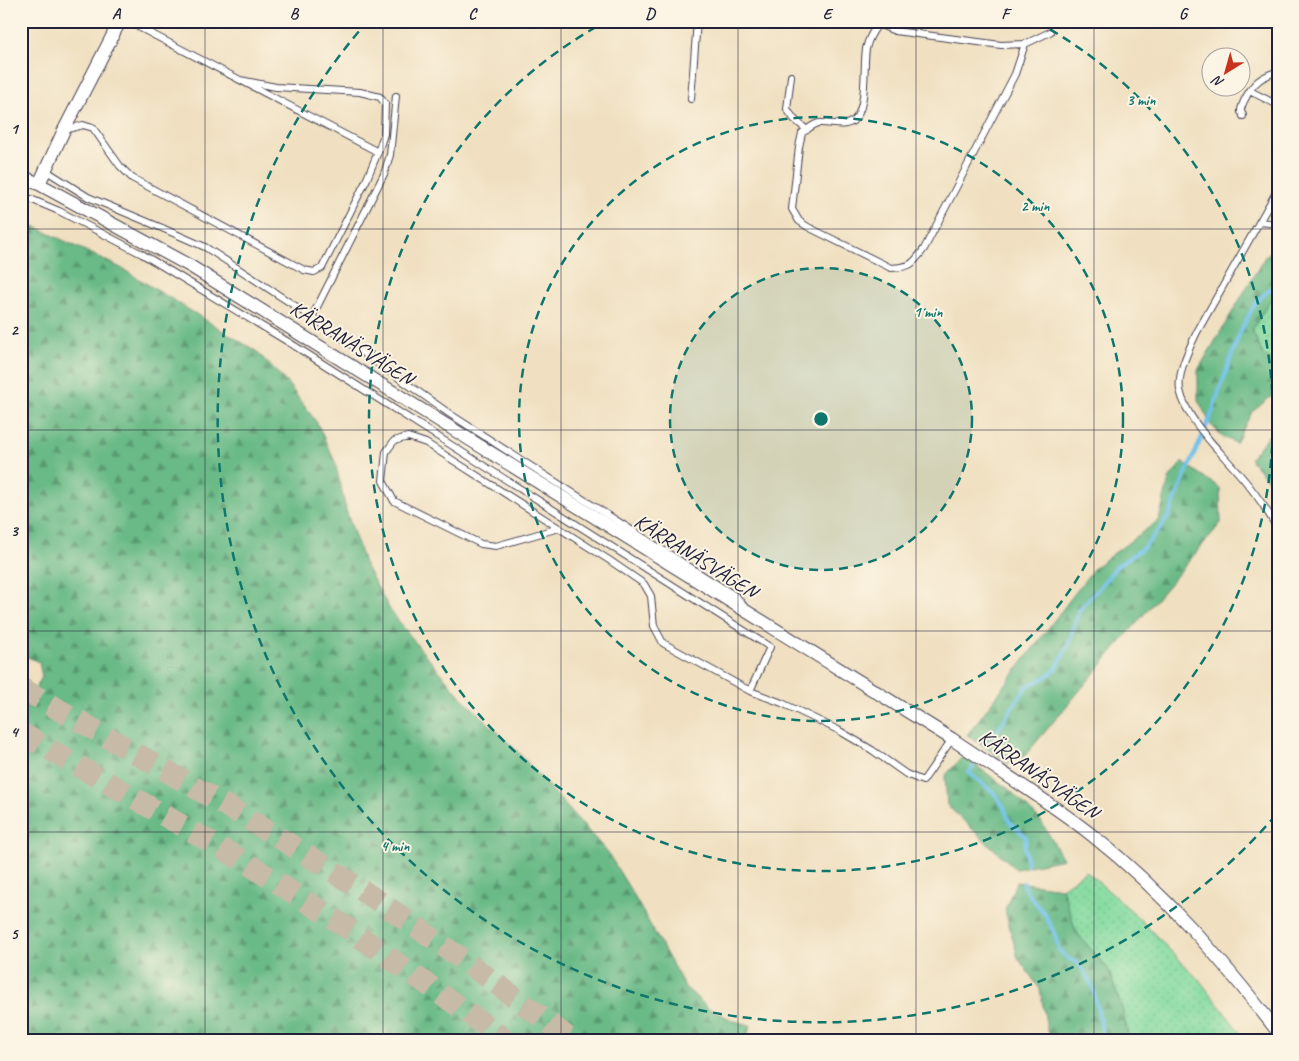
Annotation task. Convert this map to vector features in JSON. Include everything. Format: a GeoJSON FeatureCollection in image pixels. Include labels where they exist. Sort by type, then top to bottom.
{"type":"FeatureCollection","features":[{"type":"Feature","properties":{"kind":"street"},"geometry":{"type":"LineString","coordinates":[[39,184],[64,130],[120,21]]}},
{"type":"Feature","properties":{"kind":"street","name":"KÄRRANÄSVÄGEN"},"geometry":{"type":"LineString","coordinates":[[21,176],[190,266],[952,739],[1068,817],[1127,864],[1171,906],[1209,947],[1278,1032]]}},
{"type":"Feature","properties":{"kind":"lane"},"geometry":{"type":"LineString","coordinates":[[127,21],[378,152]]}},
{"type":"Feature","properties":{"kind":"lane"},"geometry":{"type":"LineString","coordinates":[[692,99],[697,21]]}},
{"type":"Feature","properties":{"kind":"lane"},"geometry":{"type":"LineString","coordinates":[[1025,44],[1015,74],[924,249],[914,263],[904,267],[891,268],[808,228],[799,221],[792,209],[802,133],[817,123],[847,124],[855,120],[860,112],[869,38],[878,23],[895,31],[1001,45],[1025,44],[1050,32]]}},
{"type":"Feature","properties":{"kind":"lane"},"geometry":{"type":"LineString","coordinates":[[1252,88],[1256,82],[1278,71]]}},
{"type":"Feature","properties":{"kind":"lane"},"geometry":{"type":"LineString","coordinates":[[791,76],[787,109],[794,119],[807,130]]}},
{"type":"Feature","properties":{"kind":"lane"},"geometry":{"type":"LineString","coordinates":[[64,130],[83,125],[93,128],[120,166],[132,178],[304,270],[314,272],[322,268],[366,181],[384,134],[385,104],[380,97],[360,92],[276,87],[240,80]]}},
{"type":"Feature","properties":{"kind":"lane"},"geometry":{"type":"LineString","coordinates":[[1252,92],[1278,105]]}},
{"type":"Feature","properties":{"kind":"lane"},"geometry":{"type":"LineString","coordinates":[[312,317],[384,174],[390,155],[396,96]]}},
{"type":"Feature","properties":{"kind":"lane"},"geometry":{"type":"LineString","coordinates":[[1244,116],[1241,112],[1246,98]]}},
{"type":"Feature","properties":{"kind":"lane"},"geometry":{"type":"LineString","coordinates":[[45,170],[88,197],[205,247],[312,317],[450,414],[737,597],[748,612]]}},
{"type":"Feature","properties":{"kind":"lane"},"geometry":{"type":"LineString","coordinates":[[1278,189],[1197,332],[1182,370],[1180,388],[1184,403],[1192,418],[1256,494],[1278,530]]}},
{"type":"Feature","properties":{"kind":"lane"},"geometry":{"type":"LineString","coordinates":[[21,195],[59,211],[142,254],[290,343],[770,647],[750,690]]}},
{"type":"Feature","properties":{"kind":"lane"},"geometry":{"type":"LineString","coordinates":[[1260,222],[1278,224]]}},
{"type":"Feature","properties":{"kind":"lane"},"geometry":{"type":"LineString","coordinates":[[559,528],[496,546],[481,544],[394,501],[383,481],[386,452],[394,441],[408,437],[426,443],[559,528],[644,584],[651,596],[654,626],[663,643],[750,690],[838,730],[872,750],[906,774],[923,781],[952,739]]}},
{"type":"Feature","properties":{"kind":"green space"},"geometry":{"type":"Polygon","coordinates":[[[21,220],[121,268],[256,351],[288,384],[317,423],[335,462],[346,510],[364,563],[390,610],[462,698],[515,749],[608,853],[685,987],[708,1008],[734,1021],[750,1025],[747,1040],[21,1040],[21,714],[42,677],[39,662],[21,654],[21,220]]]}},
{"type":"Feature","properties":{"kind":"green space"},"geometry":{"type":"Polygon","coordinates":[[[1278,248],[1278,296],[1270,300],[1252,330],[1263,355],[1278,365],[1278,391],[1252,412],[1236,443],[1223,437],[1211,425],[1198,400],[1198,370],[1266,255],[1278,248]]]}},
{"type":"Feature","properties":{"kind":"green space"},"geometry":{"type":"Polygon","coordinates":[[[1278,296],[1278,365],[1263,355],[1252,330],[1270,300],[1278,296]]]}},
{"type":"Feature","properties":{"kind":"green space"},"geometry":{"type":"Polygon","coordinates":[[[1278,430],[1278,492],[1250,459],[1268,436],[1278,430]]]}},
{"type":"Feature","properties":{"kind":"green space"},"geometry":{"type":"Polygon","coordinates":[[[1182,462],[1220,488],[1221,523],[1022,759],[1007,763],[967,735],[1094,568],[1159,520],[1169,479],[1182,462]]]}},
{"type":"Feature","properties":{"kind":"green space"},"geometry":{"type":"Polygon","coordinates":[[[963,756],[1010,790],[1041,821],[1063,859],[1016,869],[947,805],[945,776],[963,756]]]}},
{"type":"Feature","properties":{"kind":"green space"},"geometry":{"type":"Polygon","coordinates":[[[1086,871],[1135,914],[1200,981],[1246,1040],[1129,1040],[1122,1008],[1108,969],[1076,932],[1062,888],[1086,871]]]}},
{"type":"Feature","properties":{"kind":"green space"},"geometry":{"type":"Polygon","coordinates":[[[1016,882],[1062,888],[1076,932],[1108,969],[1122,1008],[1129,1040],[1052,1040],[1047,1029],[1040,989],[1018,958],[1005,910],[1016,882]]]}},
{"type":"Feature","properties":{"kind":"waterway"},"geometry":{"type":"LineString","coordinates":[[989,743],[1027,686],[1043,679],[1056,669],[1068,646],[1079,610],[1117,566],[1143,548],[1169,516],[1210,418],[1240,332],[1256,302],[1278,282]]}},
{"type":"Feature","properties":{"kind":"waterway"},"geometry":{"type":"LineString","coordinates":[[973,767],[969,773],[993,792],[1004,807],[1009,821],[1026,837],[1027,864]]}},
{"type":"Feature","properties":{"kind":"waterway"},"geometry":{"type":"LineString","coordinates":[[1024,883],[1023,886],[1045,914],[1055,935],[1059,950],[1069,959],[1079,964],[1093,987],[1104,1040]]}},
{"type":"Feature","properties":{"kind":"tunnel"},"geometry":{"type":"LineString","coordinates":[[21,688],[218,801],[334,872],[454,953],[571,1040]]}},
{"type":"Feature","properties":{"kind":"tunnel"},"geometry":{"type":"LineString","coordinates":[[21,733],[245,862],[343,925],[506,1040]]}}]}
